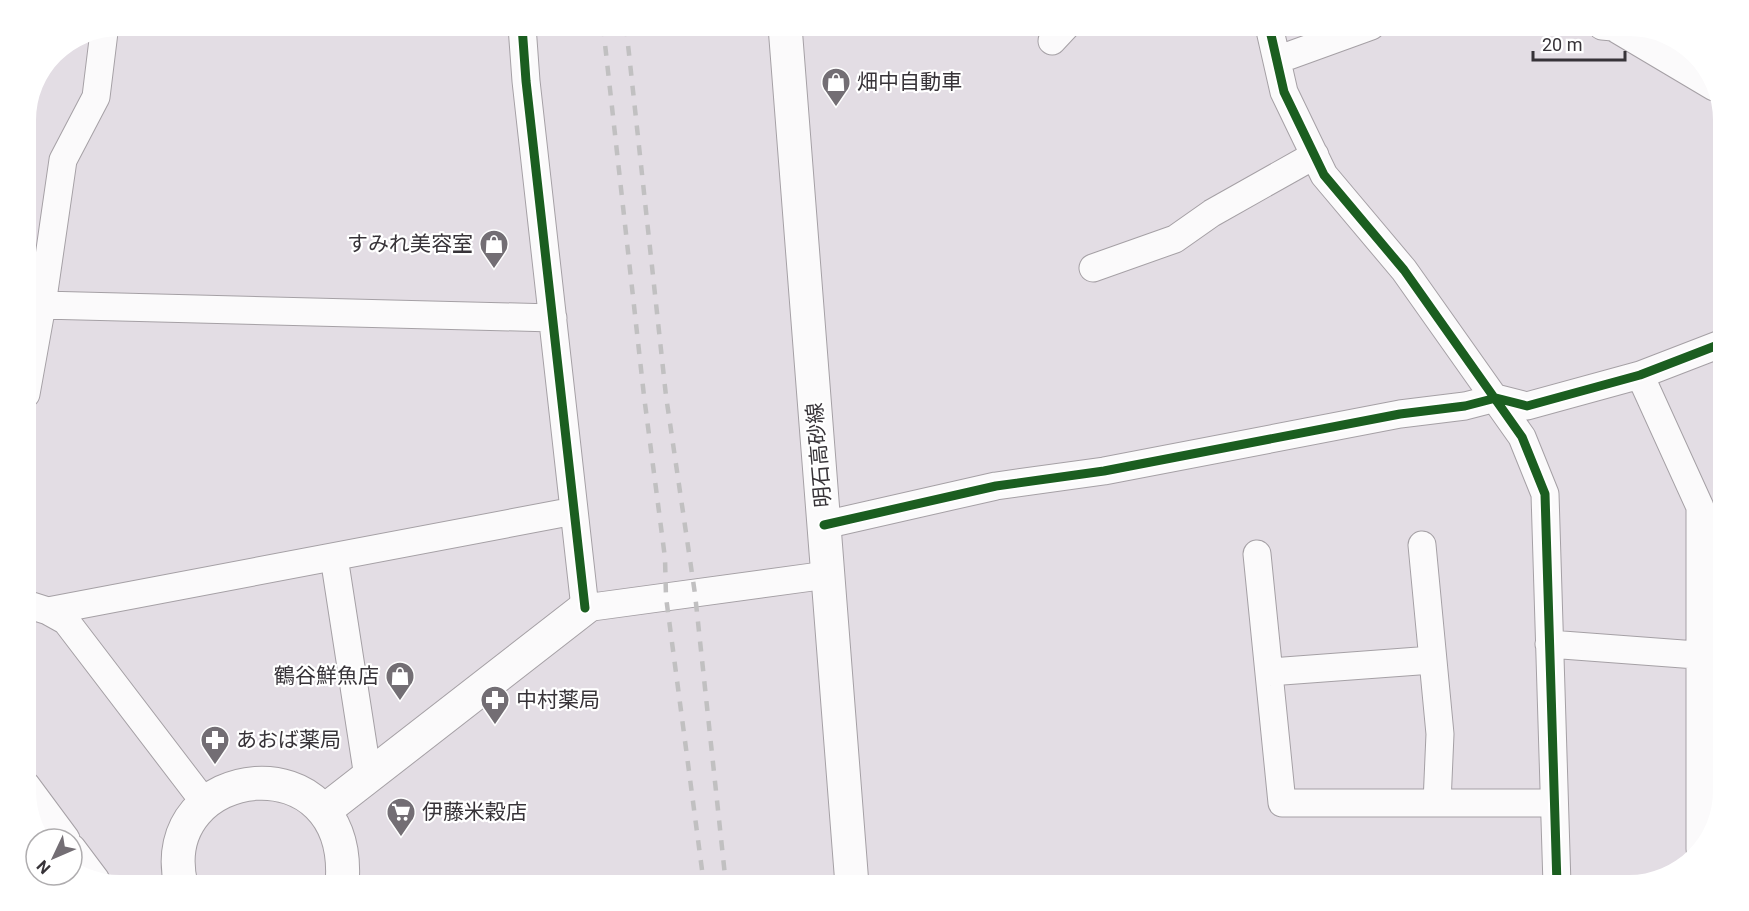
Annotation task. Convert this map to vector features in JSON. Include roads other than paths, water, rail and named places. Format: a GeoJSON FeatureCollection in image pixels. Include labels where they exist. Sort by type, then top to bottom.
{"type":"FeatureCollection","features":[{"type":"Feature","properties":{"kind":"main road","name":"明石高砂線"},"geometry":{"type":"LineString","coordinates":[[785,36],[851,875]]}},
{"type":"Feature","properties":{"kind":"main road"},"geometry":{"type":"LineString","coordinates":[[324,811],[585,608]]}},
{"type":"Feature","properties":{"kind":"main road"},"geometry":{"type":"LineString","coordinates":[[179,875],[179,847],[189,823],[205,803],[228,789],[253,782],[288,788],[304,794],[324,811],[338,834],[342,851],[342,875]]}},
{"type":"Feature","properties":{"kind":"street"},"geometry":{"type":"LineString","coordinates":[[523,36],[525,81],[585,608],[826,575]]}},
{"type":"Feature","properties":{"kind":"street"},"geometry":{"type":"LineString","coordinates":[[1271,36],[1284,93],[1324,175],[1404,270],[1496,398],[1522,436],[1545,494],[1557,875]]}},
{"type":"Feature","properties":{"kind":"street"},"geometry":{"type":"LineString","coordinates":[[1276,60],[1343,36]]}},
{"type":"Feature","properties":{"kind":"street"},"geometry":{"type":"LineString","coordinates":[[1628,36],[1703,80]]}},
{"type":"Feature","properties":{"kind":"street"},"geometry":{"type":"LineString","coordinates":[[36,338],[63,160],[96,97],[103,38]]}},
{"type":"Feature","properties":{"kind":"street"},"geometry":{"type":"LineString","coordinates":[[1093,268],[1175,239],[1212,213],[1315,155]]}},
{"type":"Feature","properties":{"kind":"street"},"geometry":{"type":"LineString","coordinates":[[42,305],[553,318]]}},
{"type":"Feature","properties":{"kind":"street"},"geometry":{"type":"LineString","coordinates":[[824,525],[996,486],[1104,471],[1400,414],[1465,406],[1496,398],[1527,406],[1640,375],[1713,347]]}},
{"type":"Feature","properties":{"kind":"street"},"geometry":{"type":"LineString","coordinates":[[1640,375],[1700,507],[1712,656],[1701,834]]}},
{"type":"Feature","properties":{"kind":"street"},"geometry":{"type":"LineString","coordinates":[[37,608],[334,557],[574,511]]}},
{"type":"Feature","properties":{"kind":"street"},"geometry":{"type":"LineString","coordinates":[[1422,545],[1440,734],[1437,803]]}},
{"type":"Feature","properties":{"kind":"street"},"geometry":{"type":"LineString","coordinates":[[1257,554],[1282,803],[1554,803]]}},
{"type":"Feature","properties":{"kind":"street"},"geometry":{"type":"LineString","coordinates":[[334,557],[368,777]]}},
{"type":"Feature","properties":{"kind":"street"},"geometry":{"type":"LineString","coordinates":[[37,608],[66,621],[205,803]]}},
{"type":"Feature","properties":{"kind":"street"},"geometry":{"type":"LineString","coordinates":[[1549,644],[1712,656]]}},
{"type":"Feature","properties":{"kind":"street"},"geometry":{"type":"LineString","coordinates":[[1269,672],[1432,660]]}},
{"type":"Feature","properties":{"kind":"street"},"geometry":{"type":"LineString","coordinates":[[36,799],[57,827]]}},
{"type":"Feature","properties":{"kind":"railway"},"geometry":{"type":"LineString","coordinates":[[604,36],[644,396],[665,558],[666,597],[703,875]]}},
{"type":"Feature","properties":{"kind":"railway"},"geometry":{"type":"LineString","coordinates":[[627,36],[666,396],[695,594],[725,875]]}},
{"type":"Feature","properties":{"kind":"place","name":"畑中自動車"},"geometry":{"type":"Point","coordinates":[836,108]}},
{"type":"Feature","properties":{"kind":"place","name":"すみれ美容室"},"geometry":{"type":"Point","coordinates":[494,270]}},
{"type":"Feature","properties":{"kind":"place","name":"鶴谷鮮魚店"},"geometry":{"type":"Point","coordinates":[400,702]}},
{"type":"Feature","properties":{"kind":"place","name":"中村薬局"},"geometry":{"type":"Point","coordinates":[495,726]}},
{"type":"Feature","properties":{"kind":"place","name":"あおば薬局"},"geometry":{"type":"Point","coordinates":[215,766]}},
{"type":"Feature","properties":{"kind":"place","name":"伊藤米穀店"},"geometry":{"type":"Point","coordinates":[401,838]}}]}
